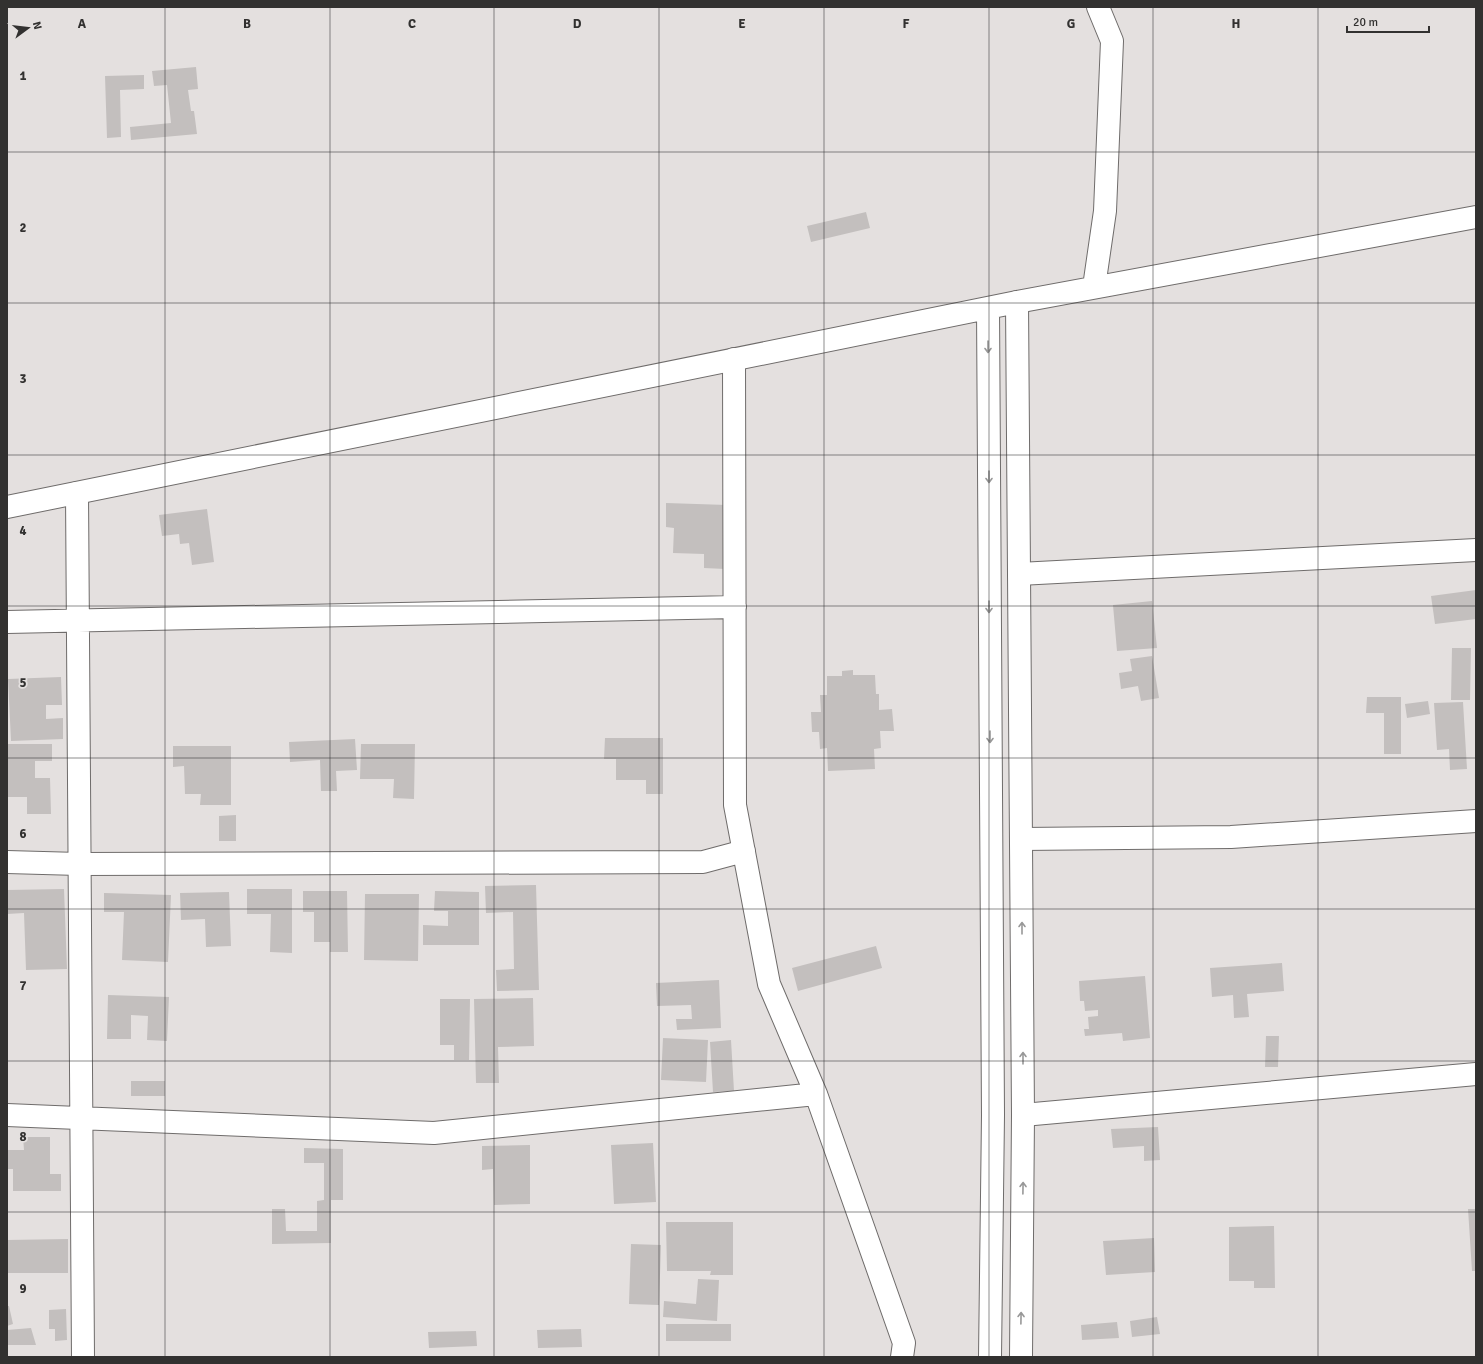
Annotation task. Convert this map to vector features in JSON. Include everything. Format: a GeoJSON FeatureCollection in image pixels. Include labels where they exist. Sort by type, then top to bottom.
{"type":"FeatureCollection","features":[{"type":"Feature","properties":{"kind":"street"},"geometry":{"type":"LineString","coordinates":[[1094,288],[1105,211],[1112,41],[1098,7]]}},
{"type":"Feature","properties":{"kind":"street"},"geometry":{"type":"LineString","coordinates":[[7,507],[1017,302],[1476,217]]}},
{"type":"Feature","properties":{"kind":"street"},"geometry":{"type":"LineString","coordinates":[[1017,302],[1023,1115],[1021,1357]]}},
{"type":"Feature","properties":{"kind":"street"},"geometry":{"type":"LineString","coordinates":[[988,308],[993,1107],[990,1357]]}},
{"type":"Feature","properties":{"kind":"street"},"geometry":{"type":"LineString","coordinates":[[734,359],[735,805],[769,984],[816,1094],[904,1343],[902,1357]]}},
{"type":"Feature","properties":{"kind":"street"},"geometry":{"type":"LineString","coordinates":[[77,493],[83,1357]]}},
{"type":"Feature","properties":{"kind":"street"},"geometry":{"type":"LineString","coordinates":[[1019,574],[1476,550]]}},
{"type":"Feature","properties":{"kind":"street"},"geometry":{"type":"LineString","coordinates":[[7,622],[735,607]]}},
{"type":"Feature","properties":{"kind":"street"},"geometry":{"type":"LineString","coordinates":[[1021,839],[1231,837],[1476,821]]}},
{"type":"Feature","properties":{"kind":"street"},"geometry":{"type":"LineString","coordinates":[[7,862],[79,864],[703,862],[744,851]]}},
{"type":"Feature","properties":{"kind":"street"},"geometry":{"type":"LineString","coordinates":[[1023,1115],[1476,1074]]}},
{"type":"Feature","properties":{"kind":"street"},"geometry":{"type":"LineString","coordinates":[[7,1115],[434,1134],[816,1094]]}},
{"type":"Feature","properties":{"kind":"building"},"geometry":{"type":"Polygon","coordinates":[[[196,67],[198,89],[188,90],[191,111],[194,111],[197,134],[131,140],[130,127],[171,123],[167,85],[154,86],[152,71],[196,67]]]}},
{"type":"Feature","properties":{"kind":"building"},"geometry":{"type":"Polygon","coordinates":[[[144,75],[144,89],[120,90],[121,137],[107,138],[105,76],[144,75]]]}},
{"type":"Feature","properties":{"kind":"building"},"geometry":{"type":"Polygon","coordinates":[[[866,212],[870,228],[811,242],[807,226],[866,212]]]}},
{"type":"Feature","properties":{"kind":"building"},"geometry":{"type":"Polygon","coordinates":[[[666,503],[727,505],[725,569],[704,568],[704,554],[673,553],[674,528],[666,527],[666,503]]]}},
{"type":"Feature","properties":{"kind":"building"},"geometry":{"type":"Polygon","coordinates":[[[207,509],[214,562],[192,565],[189,543],[180,544],[179,534],[162,536],[159,515],[207,509]]]}},
{"type":"Feature","properties":{"kind":"building"},"geometry":{"type":"Polygon","coordinates":[[[1476,590],[1476,619],[1435,624],[1431,596],[1476,590]]]}},
{"type":"Feature","properties":{"kind":"building"},"geometry":{"type":"Polygon","coordinates":[[[1152,601],[1157,648],[1117,651],[1113,605],[1152,601]]]}},
{"type":"Feature","properties":{"kind":"building"},"geometry":{"type":"Polygon","coordinates":[[[1452,648],[1471,648],[1470,700],[1451,700],[1452,648]]]}},
{"type":"Feature","properties":{"kind":"building"},"geometry":{"type":"Polygon","coordinates":[[[1152,656],[1159,698],[1141,701],[1138,686],[1121,689],[1119,673],[1132,671],[1130,659],[1152,656]]]}},
{"type":"Feature","properties":{"kind":"building"},"geometry":{"type":"Polygon","coordinates":[[[853,670],[853,675],[875,675],[876,694],[879,694],[879,710],[892,709],[894,731],[880,731],[881,748],[874,749],[875,769],[828,771],[827,748],[820,749],[819,732],[812,732],[811,712],[821,712],[820,695],[827,695],[827,676],[842,676],[842,671],[853,670]]]}},
{"type":"Feature","properties":{"kind":"building"},"geometry":{"type":"Polygon","coordinates":[[[61,677],[62,705],[46,705],[46,719],[63,718],[63,739],[11,741],[8,679],[61,677]]]}},
{"type":"Feature","properties":{"kind":"building"},"geometry":{"type":"Polygon","coordinates":[[[1367,697],[1401,697],[1401,754],[1384,754],[1384,713],[1366,713],[1367,697]]]}},
{"type":"Feature","properties":{"kind":"building"},"geometry":{"type":"Polygon","coordinates":[[[1428,701],[1430,714],[1407,718],[1405,704],[1428,701]]]}},
{"type":"Feature","properties":{"kind":"building"},"geometry":{"type":"Polygon","coordinates":[[[1463,702],[1467,769],[1450,770],[1449,749],[1437,750],[1434,703],[1463,702]]]}},
{"type":"Feature","properties":{"kind":"building"},"geometry":{"type":"Polygon","coordinates":[[[605,738],[663,738],[663,794],[646,794],[646,780],[616,780],[616,759],[604,759],[605,738]]]}},
{"type":"Feature","properties":{"kind":"building"},"geometry":{"type":"Polygon","coordinates":[[[355,739],[357,770],[336,771],[337,791],[321,791],[320,760],[290,762],[289,742],[355,739]]]}},
{"type":"Feature","properties":{"kind":"building"},"geometry":{"type":"Polygon","coordinates":[[[7,744],[52,744],[52,761],[35,761],[35,778],[50,778],[51,814],[27,814],[27,797],[7,797],[7,744]]]}},
{"type":"Feature","properties":{"kind":"building"},"geometry":{"type":"Polygon","coordinates":[[[361,744],[415,744],[414,799],[393,798],[394,779],[360,779],[361,744]]]}},
{"type":"Feature","properties":{"kind":"building"},"geometry":{"type":"Polygon","coordinates":[[[173,746],[231,746],[231,805],[200,805],[201,794],[185,794],[184,766],[173,767],[173,746]]]}},
{"type":"Feature","properties":{"kind":"building"},"geometry":{"type":"Polygon","coordinates":[[[236,815],[236,841],[219,841],[219,816],[236,815]]]}},
{"type":"Feature","properties":{"kind":"building"},"geometry":{"type":"Polygon","coordinates":[[[536,885],[539,990],[497,991],[496,970],[514,969],[513,912],[486,913],[485,886],[536,885]]]}},
{"type":"Feature","properties":{"kind":"building"},"geometry":{"type":"Polygon","coordinates":[[[64,889],[67,969],[26,970],[24,913],[7,914],[7,890],[64,889]]]}},
{"type":"Feature","properties":{"kind":"building"},"geometry":{"type":"Polygon","coordinates":[[[247,889],[292,889],[292,953],[270,952],[271,914],[247,914],[247,889]]]}},
{"type":"Feature","properties":{"kind":"building"},"geometry":{"type":"Polygon","coordinates":[[[303,891],[347,891],[348,952],[330,952],[330,942],[314,942],[314,912],[303,912],[303,891]]]}},
{"type":"Feature","properties":{"kind":"building"},"geometry":{"type":"Polygon","coordinates":[[[435,891],[479,892],[479,945],[423,945],[423,925],[448,926],[448,911],[434,911],[435,891]]]}},
{"type":"Feature","properties":{"kind":"building"},"geometry":{"type":"Polygon","coordinates":[[[229,892],[231,946],[206,947],[205,919],[181,920],[180,893],[229,892]]]}},
{"type":"Feature","properties":{"kind":"building"},"geometry":{"type":"Polygon","coordinates":[[[104,893],[171,895],[168,962],[122,960],[124,912],[104,912],[104,893]]]}},
{"type":"Feature","properties":{"kind":"building"},"geometry":{"type":"Polygon","coordinates":[[[365,894],[419,894],[418,961],[364,960],[365,894]]]}},
{"type":"Feature","properties":{"kind":"building"},"geometry":{"type":"Polygon","coordinates":[[[876,946],[882,968],[798,991],[792,968],[876,946]]]}},
{"type":"Feature","properties":{"kind":"building"},"geometry":{"type":"Polygon","coordinates":[[[1282,963],[1284,991],[1247,994],[1249,1017],[1234,1018],[1233,995],[1212,997],[1210,968],[1282,963]]]}},
{"type":"Feature","properties":{"kind":"building"},"geometry":{"type":"Polygon","coordinates":[[[1145,976],[1150,1038],[1123,1041],[1122,1033],[1085,1036],[1084,1029],[1089,1029],[1088,1017],[1098,1016],[1098,1010],[1085,1011],[1084,1001],[1080,1001],[1079,981],[1145,976]]]}},
{"type":"Feature","properties":{"kind":"building"},"geometry":{"type":"Polygon","coordinates":[[[719,980],[721,1028],[677,1030],[676,1019],[692,1019],[691,1005],[657,1006],[656,983],[719,980]]]}},
{"type":"Feature","properties":{"kind":"building"},"geometry":{"type":"Polygon","coordinates":[[[108,995],[169,997],[167,1041],[147,1040],[148,1016],[131,1015],[131,1039],[107,1039],[108,995]]]}},
{"type":"Feature","properties":{"kind":"building"},"geometry":{"type":"Polygon","coordinates":[[[533,998],[534,1046],[498,1047],[499,1083],[476,1083],[474,999],[533,998]]]}},
{"type":"Feature","properties":{"kind":"building"},"geometry":{"type":"Polygon","coordinates":[[[440,999],[470,999],[469,1060],[454,1060],[454,1045],[440,1045],[440,999]]]}},
{"type":"Feature","properties":{"kind":"building"},"geometry":{"type":"Polygon","coordinates":[[[1266,1036],[1279,1036],[1278,1067],[1265,1067],[1266,1036]]]}},
{"type":"Feature","properties":{"kind":"building"},"geometry":{"type":"Polygon","coordinates":[[[663,1038],[708,1040],[706,1082],[661,1080],[663,1038]]]}},
{"type":"Feature","properties":{"kind":"building"},"geometry":{"type":"Polygon","coordinates":[[[731,1040],[734,1091],[713,1092],[710,1042],[731,1040]]]}},
{"type":"Feature","properties":{"kind":"building"},"geometry":{"type":"Polygon","coordinates":[[[131,1081],[165,1081],[165,1096],[131,1096],[131,1081]]]}},
{"type":"Feature","properties":{"kind":"building"},"geometry":{"type":"Polygon","coordinates":[[[1158,1127],[1160,1160],[1144,1161],[1144,1146],[1113,1148],[1111,1129],[1158,1127]]]}},
{"type":"Feature","properties":{"kind":"building"},"geometry":{"type":"Polygon","coordinates":[[[23,1137],[50,1137],[50,1174],[61,1174],[61,1191],[13,1191],[13,1169],[7,1169],[7,1150],[24,1150],[23,1137]]]}},
{"type":"Feature","properties":{"kind":"building"},"geometry":{"type":"Polygon","coordinates":[[[653,1143],[656,1202],[614,1204],[611,1145],[653,1143]]]}},
{"type":"Feature","properties":{"kind":"building"},"geometry":{"type":"Polygon","coordinates":[[[530,1145],[530,1204],[494,1205],[493,1169],[482,1170],[482,1146],[530,1145]]]}},
{"type":"Feature","properties":{"kind":"building"},"geometry":{"type":"Polygon","coordinates":[[[304,1148],[343,1149],[343,1200],[331,1200],[331,1243],[272,1244],[272,1209],[285,1209],[286,1231],[317,1231],[317,1201],[324,1200],[324,1163],[304,1163],[304,1148]]]}},
{"type":"Feature","properties":{"kind":"building"},"geometry":{"type":"Polygon","coordinates":[[[1468,1209],[1476,1209],[1476,1271],[1472,1271],[1468,1209]]]}},
{"type":"Feature","properties":{"kind":"building"},"geometry":{"type":"Polygon","coordinates":[[[666,1222],[733,1222],[733,1275],[710,1275],[711,1271],[667,1271],[666,1222]]]}},
{"type":"Feature","properties":{"kind":"building"},"geometry":{"type":"Polygon","coordinates":[[[1274,1226],[1275,1288],[1254,1288],[1254,1281],[1229,1281],[1229,1227],[1274,1226]]]}},
{"type":"Feature","properties":{"kind":"building"},"geometry":{"type":"Polygon","coordinates":[[[1154,1238],[1155,1272],[1106,1275],[1103,1241],[1154,1238]]]}},
{"type":"Feature","properties":{"kind":"building"},"geometry":{"type":"Polygon","coordinates":[[[68,1239],[68,1273],[7,1273],[7,1240],[68,1239]]]}},
{"type":"Feature","properties":{"kind":"building"},"geometry":{"type":"Polygon","coordinates":[[[631,1244],[661,1245],[659,1305],[629,1304],[631,1244]]]}},
{"type":"Feature","properties":{"kind":"building"},"geometry":{"type":"Polygon","coordinates":[[[698,1279],[719,1280],[717,1321],[663,1317],[664,1301],[696,1304],[698,1279]]]}},
{"type":"Feature","properties":{"kind":"building"},"geometry":{"type":"Polygon","coordinates":[[[7,1306],[9,1306],[13,1324],[7,1326],[7,1306]]]}},
{"type":"Feature","properties":{"kind":"building"},"geometry":{"type":"Polygon","coordinates":[[[66,1309],[67,1340],[55,1341],[55,1329],[49,1329],[49,1310],[66,1309]]]}},
{"type":"Feature","properties":{"kind":"building"},"geometry":{"type":"Polygon","coordinates":[[[1157,1317],[1160,1334],[1132,1337],[1130,1321],[1157,1317]]]}},
{"type":"Feature","properties":{"kind":"building"},"geometry":{"type":"Polygon","coordinates":[[[1117,1322],[1119,1338],[1082,1340],[1081,1325],[1117,1322]]]}},
{"type":"Feature","properties":{"kind":"building"},"geometry":{"type":"Polygon","coordinates":[[[666,1324],[731,1324],[731,1341],[666,1341],[666,1324]]]}},
{"type":"Feature","properties":{"kind":"building"},"geometry":{"type":"Polygon","coordinates":[[[31,1328],[36,1345],[7,1345],[7,1330],[31,1328]]]}},
{"type":"Feature","properties":{"kind":"building"},"geometry":{"type":"Polygon","coordinates":[[[581,1329],[582,1347],[538,1348],[537,1330],[581,1329]]]}},
{"type":"Feature","properties":{"kind":"building"},"geometry":{"type":"Polygon","coordinates":[[[476,1331],[477,1346],[429,1348],[428,1332],[476,1331]]]}}]}
